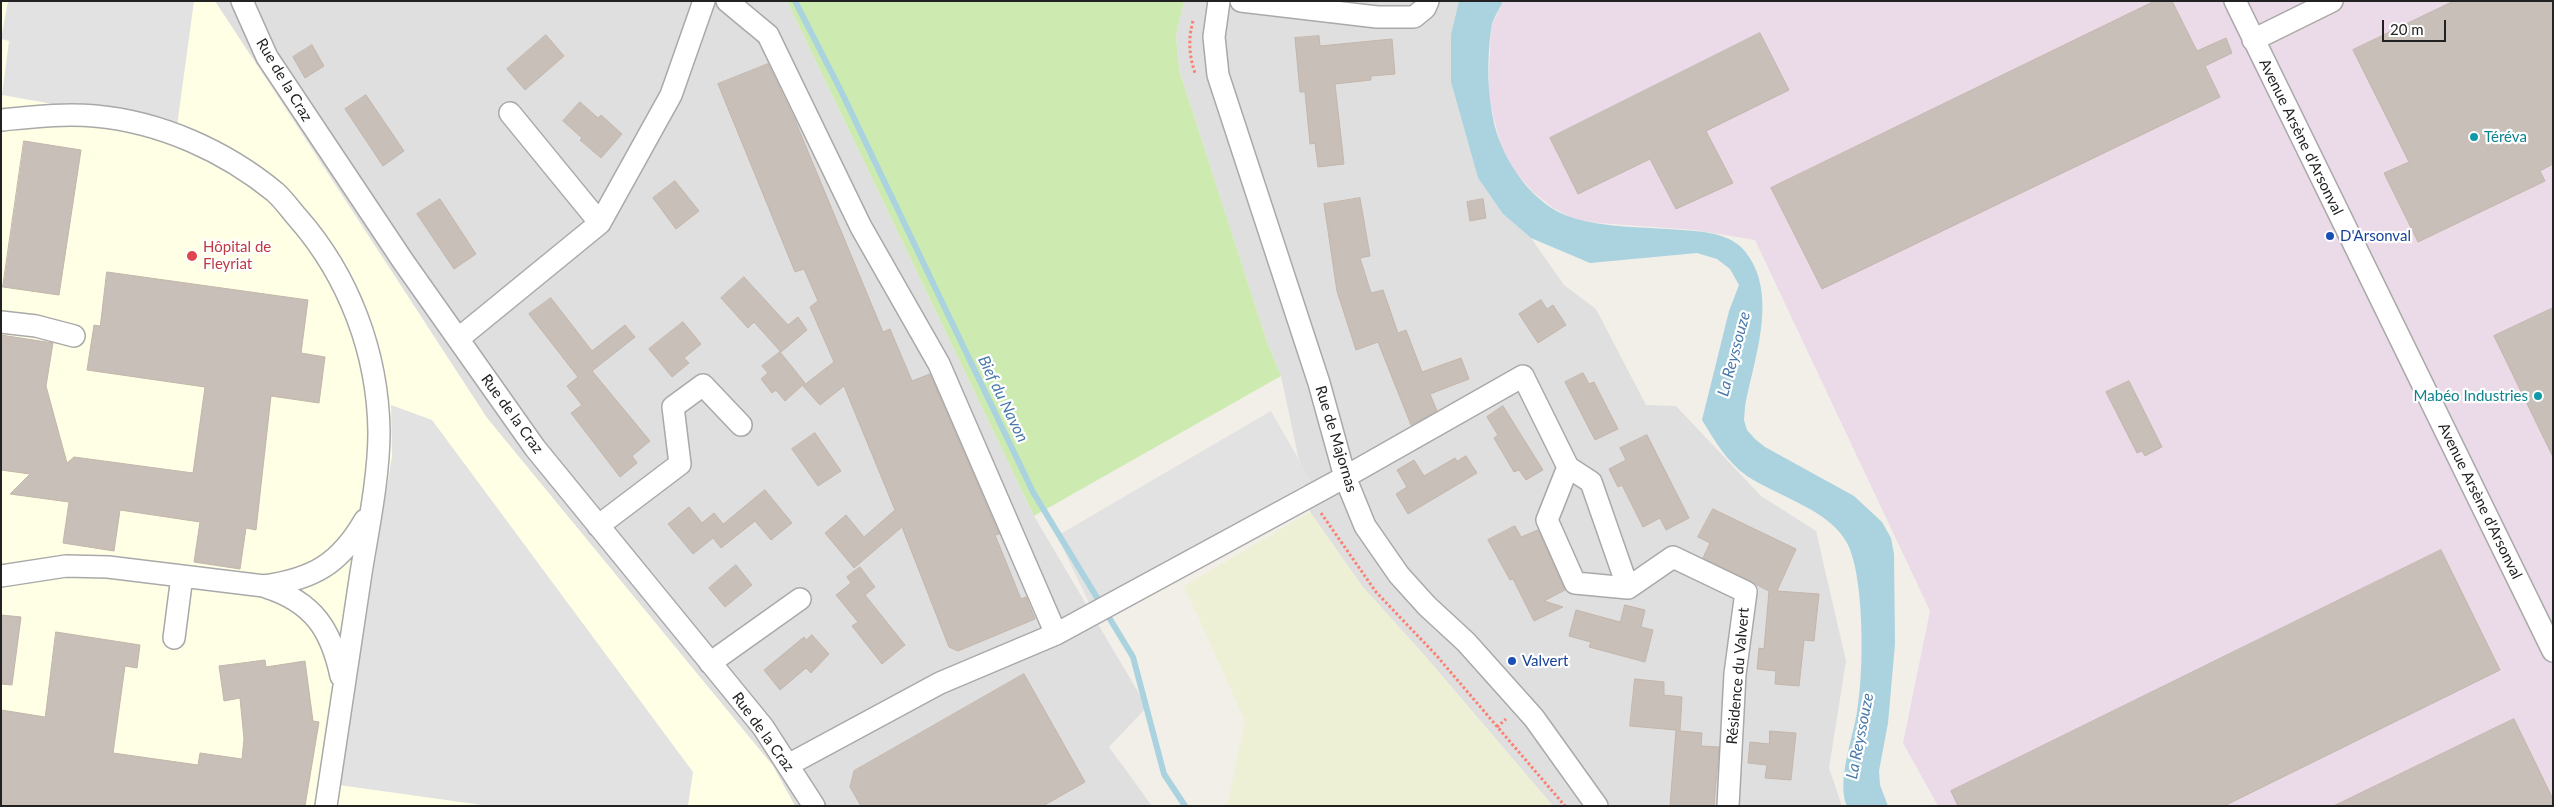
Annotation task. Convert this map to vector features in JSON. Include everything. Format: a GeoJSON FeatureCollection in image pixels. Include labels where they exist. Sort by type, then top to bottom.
{"type":"FeatureCollection","features":[{"type":"Feature","properties":{"kind":"street","name":"Rue de la Craz"},"geometry":{"type":"LineString","coordinates":[[242,1],[267,58],[458,339],[535,448],[763,727],[814,806]]}},
{"type":"Feature","properties":{"kind":"street"},"geometry":{"type":"LineString","coordinates":[[458,339],[600,223],[670,95],[704,1]]}},
{"type":"Feature","properties":{"kind":"street"},"geometry":{"type":"LineString","coordinates":[[727,1],[768,34],[861,227],[939,364],[1056,634]]}},
{"type":"Feature","properties":{"kind":"street","name":"Rue de Majornas"},"geometry":{"type":"LineString","coordinates":[[1219,1],[1214,37],[1218,76],[1319,382],[1345,477],[1365,526],[1399,575],[1427,606],[1466,642],[1534,718],[1597,806]]}},
{"type":"Feature","properties":{"kind":"street"},"geometry":{"type":"LineString","coordinates":[[1242,1],[1377,17],[1405,18],[1414,18],[1426,8],[1428,1]]}},
{"type":"Feature","properties":{"kind":"street","name":"Avenue Arsène d'Arsonval"},"geometry":{"type":"LineString","coordinates":[[2235,1],[2553,651]]}},
{"type":"Feature","properties":{"kind":"street"},"geometry":{"type":"LineString","coordinates":[[2254,40],[2332,1]]}},
{"type":"Feature","properties":{"kind":"street"},"geometry":{"type":"LineString","coordinates":[[510,113],[600,223]]}},
{"type":"Feature","properties":{"kind":"street"},"geometry":{"type":"LineString","coordinates":[[1,120],[43,116],[96,116],[147,126],[191,140],[233,162],[277,193],[312,234],[344,286],[362,328],[376,384],[379,434],[371,508],[326,806]]}},
{"type":"Feature","properties":{"kind":"street"},"geometry":{"type":"LineString","coordinates":[[1,322],[36,326],[74,336]]}},
{"type":"Feature","properties":{"kind":"street"},"geometry":{"type":"LineString","coordinates":[[788,765],[940,683],[1056,634],[1345,477],[1523,376],[1568,467],[1591,482],[1628,588],[1575,584],[1547,520],[1568,467]]}},
{"type":"Feature","properties":{"kind":"street"},"geometry":{"type":"LineString","coordinates":[[598,526],[680,464],[673,407],[703,385],[741,425]]}},
{"type":"Feature","properties":{"kind":"street"},"geometry":{"type":"LineString","coordinates":[[264,586],[289,582],[309,576],[334,560],[352,542],[371,508]]}},
{"type":"Feature","properties":{"kind":"street","name":"Résidence du Valvert"},"geometry":{"type":"LineString","coordinates":[[1628,588],[1673,557],[1746,592],[1735,674],[1728,806]]}},
{"type":"Feature","properties":{"kind":"street"},"geometry":{"type":"LineString","coordinates":[[1,576],[66,566],[108,567],[264,586],[289,594],[305,606],[323,626],[335,648],[344,689]]}},
{"type":"Feature","properties":{"kind":"street"},"geometry":{"type":"LineString","coordinates":[[174,638],[182,576]]}},
{"type":"Feature","properties":{"kind":"street"},"geometry":{"type":"LineString","coordinates":[[710,663],[800,599]]}},
{"type":"Feature","properties":{"kind":"shaded area","name":"Hôpital de Fleyriat"},"geometry":{"type":"Polygon","coordinates":[[[1,1],[215,1],[487,418],[773,766],[795,806],[1,806],[1,1]]]}},
{"type":"Feature","properties":{"kind":"shaded area"},"geometry":{"type":"Polygon","coordinates":[[[8,1],[194,1],[177,126],[2,95],[9,41],[1,39],[8,1]]]}},
{"type":"Feature","properties":{"kind":"shaded area"},"geometry":{"type":"Polygon","coordinates":[[[214,1],[787,1],[1034,516],[1147,707],[1109,747],[1152,806],[795,806],[773,766],[487,418],[277,94],[214,1]]]}},
{"type":"Feature","properties":{"kind":"shaded area"},"geometry":{"type":"Polygon","coordinates":[[[1184,1],[1459,1],[1451,34],[1451,82],[1478,178],[1503,214],[1531,238],[1564,285],[1596,309],[1646,405],[1676,406],[1761,496],[1816,531],[1846,661],[1829,768],[1842,806],[1553,806],[1425,656],[1362,586],[1310,512],[1281,376],[1267,342],[1179,70],[1176,35],[1184,1]]]}},
{"type":"Feature","properties":{"kind":"shaded area"},"geometry":{"type":"Polygon","coordinates":[[[1503,1],[2553,1],[2553,806],[1938,806],[1903,743],[1930,611],[1755,240],[1695,230],[1598,223],[1571,218],[1552,207],[1533,192],[1513,169],[1501,145],[1488,96],[1491,27],[1503,1]]]}},
{"type":"Feature","properties":{"kind":"shaded area"},"geometry":{"type":"Polygon","coordinates":[[[391,405],[432,420],[693,772],[688,806],[489,806],[339,785],[392,456],[391,405]]]}},
{"type":"Feature","properties":{"kind":"shaded area"},"geometry":{"type":"Polygon","coordinates":[[[1271,411],[1311,481],[1091,607],[1057,536],[1271,411]]]}},
{"type":"Feature","properties":{"kind":"shaded area"},"geometry":{"type":"Polygon","coordinates":[[[1310,512],[1362,586],[1425,656],[1553,806],[1227,806],[1245,721],[1184,586],[1310,512]]]}},
{"type":"Feature","properties":{"kind":"green space"},"geometry":{"type":"Polygon","coordinates":[[[787,1],[1184,1],[1176,35],[1179,70],[1267,342],[1281,376],[1034,516],[787,1]]]}},
{"type":"Feature","properties":{"kind":"water","name":"La Reyssouze"},"geometry":{"type":"Polygon","coordinates":[[[1459,1],[1503,1],[1491,29],[1488,64],[1490,100],[1498,138],[1512,167],[1533,193],[1558,212],[1573,218],[1599,224],[1697,231],[1721,236],[1742,248],[1754,265],[1760,284],[1762,325],[1745,407],[1744,420],[1747,430],[1765,447],[1854,496],[1882,522],[1891,538],[1894,554],[1895,644],[1888,723],[1879,771],[1880,785],[1888,806],[1847,806],[1844,796],[1844,773],[1857,712],[1862,651],[1857,578],[1853,558],[1847,543],[1839,531],[1828,521],[1747,476],[1722,451],[1702,420],[1729,311],[1739,285],[1730,269],[1717,259],[1697,253],[1590,263],[1531,238],[1503,214],[1478,178],[1451,82],[1451,34],[1459,1]]]}},
{"type":"Feature","properties":{"kind":"building"},"geometry":{"type":"Polygon","coordinates":[[[2155,1],[2172,1],[2197,51],[2226,38],[2232,53],[2205,66],[2220,97],[1822,289],[1771,188],[2155,1]]]}},
{"type":"Feature","properties":{"kind":"building","name":"Téréva"},"geometry":{"type":"Polygon","coordinates":[[[2454,1],[2553,1],[2553,164],[2540,171],[2545,181],[2418,242],[2384,173],[2409,162],[2353,50],[2454,1]]]}},
{"type":"Feature","properties":{"kind":"building"},"geometry":{"type":"Polygon","coordinates":[[[1760,33],[1789,90],[1706,131],[1733,183],[1676,209],[1650,159],[1578,194],[1550,138],[1760,33]]]}},
{"type":"Feature","properties":{"kind":"building"},"geometry":{"type":"Polygon","coordinates":[[[546,35],[564,56],[525,90],[507,69],[546,35]]]}},
{"type":"Feature","properties":{"kind":"building"},"geometry":{"type":"Polygon","coordinates":[[[1319,36],[1320,46],[1392,39],[1395,74],[1371,76],[1371,80],[1335,84],[1344,164],[1318,167],[1315,143],[1310,144],[1305,92],[1300,92],[1295,38],[1319,36]]]}},
{"type":"Feature","properties":{"kind":"building"},"geometry":{"type":"Polygon","coordinates":[[[312,45],[324,66],[305,78],[293,57],[312,45]]]}},
{"type":"Feature","properties":{"kind":"building"},"geometry":{"type":"Polygon","coordinates":[[[768,64],[794,118],[883,332],[890,329],[912,381],[930,374],[999,534],[995,535],[1021,599],[1026,597],[1035,619],[958,651],[949,647],[902,527],[854,568],[825,533],[846,515],[864,537],[895,510],[844,386],[820,405],[803,386],[834,362],[810,307],[818,301],[804,269],[795,272],[718,84],[768,64]]]}},
{"type":"Feature","properties":{"kind":"building"},"geometry":{"type":"Polygon","coordinates":[[[366,95],[404,151],[383,166],[345,109],[366,95]]]}},
{"type":"Feature","properties":{"kind":"building"},"geometry":{"type":"Polygon","coordinates":[[[580,102],[598,118],[601,115],[622,134],[601,158],[580,140],[582,138],[563,121],[580,102]]]}},
{"type":"Feature","properties":{"kind":"building"},"geometry":{"type":"Polygon","coordinates":[[[24,141],[81,150],[59,295],[3,287],[24,141]]]}},
{"type":"Feature","properties":{"kind":"building"},"geometry":{"type":"Polygon","coordinates":[[[675,181],[699,211],[676,229],[653,198],[675,181]]]}},
{"type":"Feature","properties":{"kind":"building"},"geometry":{"type":"Polygon","coordinates":[[[1360,198],[1370,256],[1360,258],[1371,293],[1383,290],[1398,333],[1406,330],[1422,372],[1461,358],[1469,379],[1430,394],[1437,411],[1411,425],[1378,342],[1356,350],[1337,291],[1324,204],[1360,198]]]}},
{"type":"Feature","properties":{"kind":"building"},"geometry":{"type":"Polygon","coordinates":[[[440,199],[476,254],[454,269],[417,214],[440,199]]]}},
{"type":"Feature","properties":{"kind":"building"},"geometry":{"type":"Polygon","coordinates":[[[1483,199],[1486,218],[1470,221],[1467,202],[1483,199]]]}},
{"type":"Feature","properties":{"kind":"building"},"geometry":{"type":"Polygon","coordinates":[[[107,272],[308,300],[301,353],[325,357],[319,403],[271,396],[256,530],[246,528],[240,569],[194,562],[200,522],[120,510],[114,551],[63,543],[69,502],[10,494],[30,474],[1,470],[1,335],[53,343],[46,386],[67,463],[74,457],[193,473],[205,387],[87,370],[94,325],[100,326],[107,272]]]}},
{"type":"Feature","properties":{"kind":"building"},"geometry":{"type":"Polygon","coordinates":[[[744,277],[788,325],[798,317],[807,330],[781,352],[754,322],[748,328],[721,298],[744,277]]]}},
{"type":"Feature","properties":{"kind":"building"},"geometry":{"type":"Polygon","coordinates":[[[551,298],[592,351],[625,325],[635,337],[592,371],[650,441],[632,456],[637,463],[620,477],[571,413],[582,405],[567,386],[578,377],[529,314],[551,298]]]}},
{"type":"Feature","properties":{"kind":"building"},"geometry":{"type":"Polygon","coordinates":[[[1541,300],[1547,309],[1553,305],[1566,325],[1538,343],[1519,314],[1541,300]]]}},
{"type":"Feature","properties":{"kind":"building","name":"Mabéo Industries"},"geometry":{"type":"Polygon","coordinates":[[[2553,308],[2553,457],[2494,336],[2553,308]]]}},
{"type":"Feature","properties":{"kind":"building"},"geometry":{"type":"Polygon","coordinates":[[[683,322],[701,344],[684,358],[689,363],[672,377],[649,349],[683,322]]]}},
{"type":"Feature","properties":{"kind":"building"},"geometry":{"type":"Polygon","coordinates":[[[780,352],[805,383],[785,401],[776,390],[772,393],[761,379],[768,373],[762,366],[780,352]]]}},
{"type":"Feature","properties":{"kind":"building"},"geometry":{"type":"Polygon","coordinates":[[[1583,373],[1589,384],[1594,382],[1618,429],[1595,440],[1565,382],[1583,373]]]}},
{"type":"Feature","properties":{"kind":"building"},"geometry":{"type":"Polygon","coordinates":[[[2129,381],[2162,447],[2145,456],[2142,451],[2137,453],[2106,392],[2129,381]]]}},
{"type":"Feature","properties":{"kind":"building"},"geometry":{"type":"Polygon","coordinates":[[[1503,406],[1543,470],[1526,480],[1519,470],[1514,472],[1494,438],[1498,435],[1487,417],[1503,406]]]}},
{"type":"Feature","properties":{"kind":"building"},"geometry":{"type":"Polygon","coordinates":[[[815,433],[841,471],[818,486],[792,449],[815,433]]]}},
{"type":"Feature","properties":{"kind":"building"},"geometry":{"type":"Polygon","coordinates":[[[1647,435],[1689,518],[1666,530],[1660,518],[1643,527],[1622,485],[1618,487],[1609,469],[1626,460],[1620,448],[1647,435]]]}},
{"type":"Feature","properties":{"kind":"building"},"geometry":{"type":"Polygon","coordinates":[[[1466,456],[1477,473],[1408,514],[1396,494],[1407,487],[1397,470],[1414,460],[1424,476],[1455,458],[1457,461],[1466,456]]]}},
{"type":"Feature","properties":{"kind":"building"},"geometry":{"type":"Polygon","coordinates":[[[765,490],[792,523],[771,540],[755,521],[721,548],[713,538],[693,554],[668,524],[689,507],[702,523],[714,513],[723,524],[765,490]]]}},
{"type":"Feature","properties":{"kind":"building"},"geometry":{"type":"Polygon","coordinates":[[[1713,509],[1796,549],[1777,591],[1819,594],[1814,641],[1804,640],[1799,686],[1775,684],[1776,671],[1757,669],[1759,648],[1764,649],[1769,591],[1703,558],[1710,543],[1698,537],[1713,509]]]}},
{"type":"Feature","properties":{"kind":"building"},"geometry":{"type":"Polygon","coordinates":[[[1515,526],[1521,537],[1538,530],[1565,590],[1544,601],[1563,607],[1534,621],[1513,579],[1510,580],[1488,540],[1515,526]]]}},
{"type":"Feature","properties":{"kind":"building"},"geometry":{"type":"Polygon","coordinates":[[[2441,550],[2500,670],[2224,806],[1958,806],[1951,791],[2441,550]]]}},
{"type":"Feature","properties":{"kind":"building"},"geometry":{"type":"Polygon","coordinates":[[[736,565],[752,585],[725,607],[709,588],[736,565]]]}},
{"type":"Feature","properties":{"kind":"building"},"geometry":{"type":"Polygon","coordinates":[[[860,567],[875,587],[865,595],[905,645],[882,664],[852,626],[858,622],[836,595],[851,583],[847,577],[860,567]]]}},
{"type":"Feature","properties":{"kind":"building"},"geometry":{"type":"Polygon","coordinates":[[[1625,605],[1645,610],[1641,627],[1653,630],[1645,662],[1589,647],[1591,642],[1569,636],[1576,610],[1620,622],[1625,605]]]}},
{"type":"Feature","properties":{"kind":"building"},"geometry":{"type":"Polygon","coordinates":[[[1,615],[21,617],[12,685],[1,684],[1,615]]]}},
{"type":"Feature","properties":{"kind":"building"},"geometry":{"type":"Polygon","coordinates":[[[56,632],[140,645],[137,668],[125,666],[113,753],[198,765],[200,753],[242,759],[244,739],[240,698],[224,701],[219,666],[265,660],[266,667],[305,661],[313,721],[319,722],[305,806],[1,806],[1,710],[45,717],[56,632]]]}},
{"type":"Feature","properties":{"kind":"building"},"geometry":{"type":"Polygon","coordinates":[[[812,635],[829,654],[811,673],[806,668],[780,690],[764,670],[804,637],[806,640],[812,635]]]}},
{"type":"Feature","properties":{"kind":"building"},"geometry":{"type":"Polygon","coordinates":[[[1024,674],[1085,782],[1043,806],[861,806],[850,787],[854,771],[1024,674]]]}},
{"type":"Feature","properties":{"kind":"building"},"geometry":{"type":"Polygon","coordinates":[[[1635,679],[1664,682],[1664,695],[1682,697],[1680,731],[1702,733],[1701,746],[1719,747],[1714,806],[1670,806],[1676,730],[1630,726],[1635,679]]]}},
{"type":"Feature","properties":{"kind":"building"},"geometry":{"type":"Polygon","coordinates":[[[2514,719],[2553,799],[2553,806],[2334,806],[2514,719]]]}},
{"type":"Feature","properties":{"kind":"building"},"geometry":{"type":"Polygon","coordinates":[[[1770,731],[1796,733],[1791,780],[1765,778],[1767,765],[1748,763],[1750,742],[1769,744],[1770,731]]]}},
{"type":"Feature","properties":{"kind":"waterway","name":"Bief du Navon"},"geometry":{"type":"LineString","coordinates":[[795,1],[841,91],[1033,492],[1133,657],[1164,774],[1185,806]]}},
{"type":"Feature","properties":{"kind":"place","name":"Téréva"},"geometry":{"type":"Point","coordinates":[2474,137]}},
{"type":"Feature","properties":{"kind":"place","name":"D'Arsonval"},"geometry":{"type":"Point","coordinates":[2330,236]}},
{"type":"Feature","properties":{"kind":"place","name":"Hôpital de Fleyriat"},"geometry":{"type":"Point","coordinates":[192,256]}},
{"type":"Feature","properties":{"kind":"place","name":"Mabéo Industries"},"geometry":{"type":"Point","coordinates":[2538,396]}},
{"type":"Feature","properties":{"kind":"place","name":"Valvert"},"geometry":{"type":"Point","coordinates":[1512,661]}}]}
